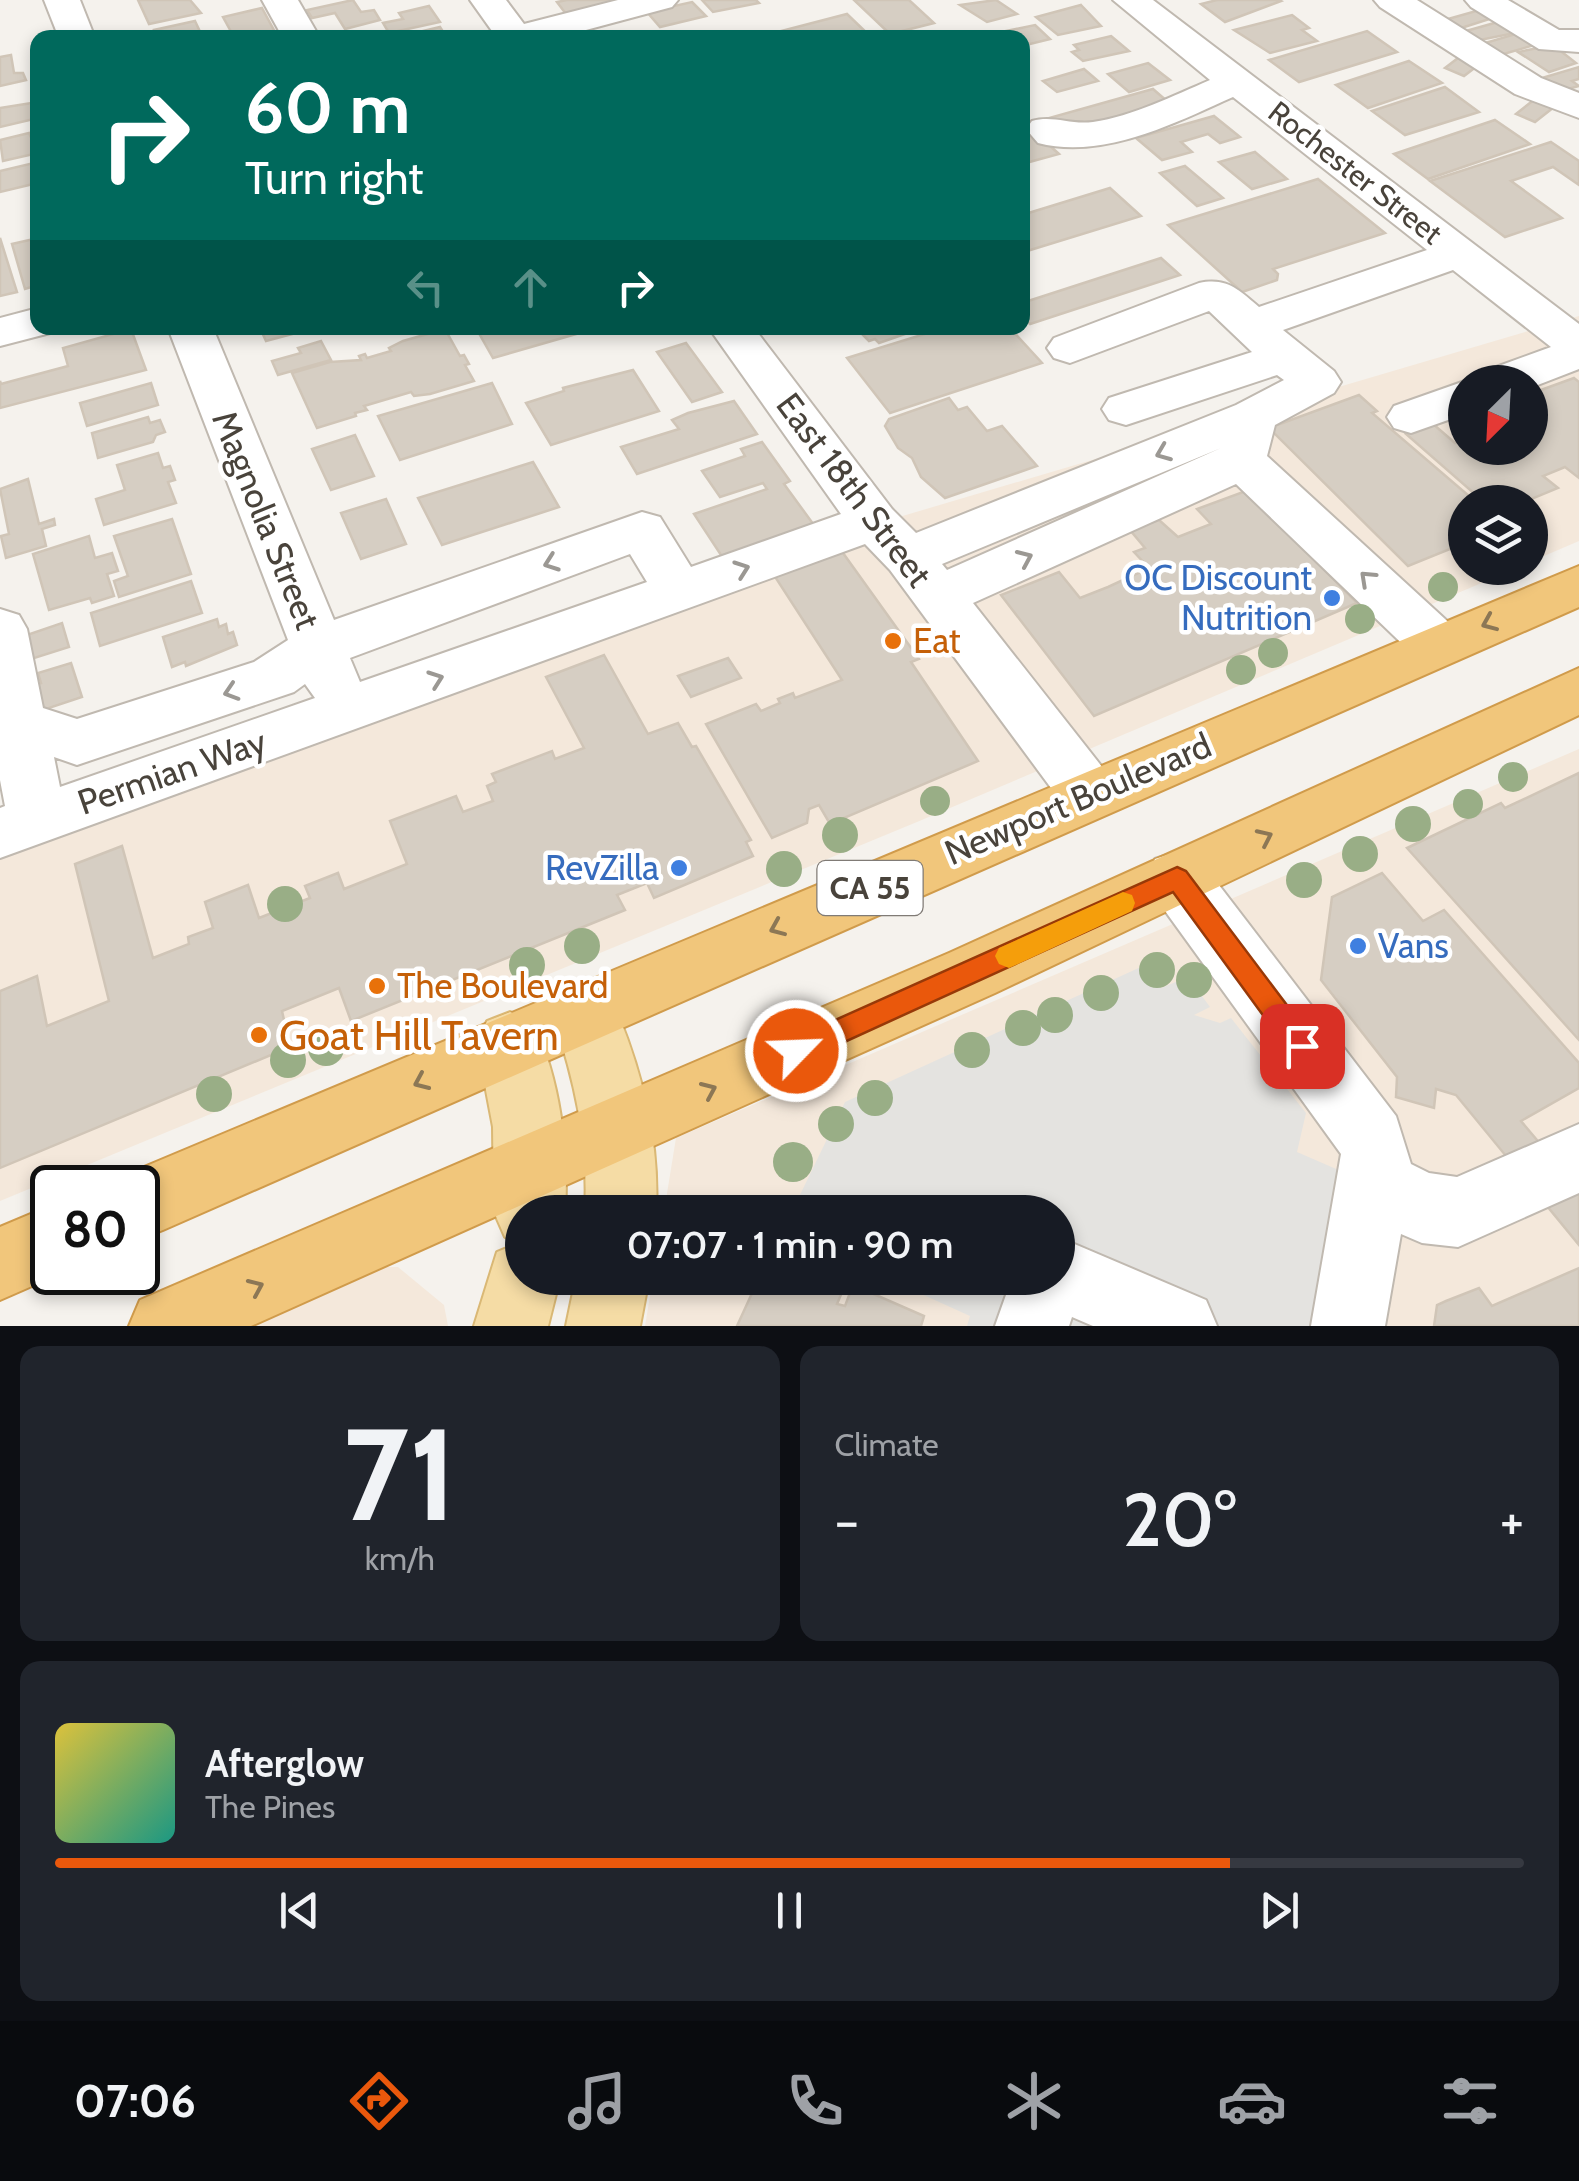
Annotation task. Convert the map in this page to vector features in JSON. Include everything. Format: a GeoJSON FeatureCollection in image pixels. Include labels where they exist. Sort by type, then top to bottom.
{"type":"FeatureCollection","features":[{"type":"Feature","properties":{"kind":"highway","name":"Newport Boulevard"},"geometry":{"type":"LineString","coordinates":[[160,1195],[1579,585]]}},
{"type":"Feature","properties":{"kind":"highway"},"geometry":{"type":"LineString","coordinates":[[166,1326],[532,1189],[620,1129],[1177,878],[1579,690]]}},
{"type":"Feature","properties":{"kind":"highway"},"geometry":{"type":"LineString","coordinates":[[0,1264],[30,1251]]}},
{"type":"Feature","properties":{"kind":"main road"},"geometry":{"type":"LineString","coordinates":[[584,1010],[608,1078],[620,1129],[621,1195]]}},
{"type":"Feature","properties":{"kind":"main road"},"geometry":{"type":"LineString","coordinates":[[510,1042],[528,1113],[532,1189]]}},
{"type":"Feature","properties":{"kind":"main road"},"geometry":{"type":"LineString","coordinates":[[511,1326],[519,1295]]}},
{"type":"Feature","properties":{"kind":"main road"},"geometry":{"type":"LineString","coordinates":[[603,1326],[609,1295]]}},
{"type":"Feature","properties":{"kind":"street"},"geometry":{"type":"LineString","coordinates":[[62,0],[73,30]]}},
{"type":"Feature","properties":{"kind":"street"},"geometry":{"type":"LineString","coordinates":[[280,0],[297,30]]}},
{"type":"Feature","properties":{"kind":"street"},"geometry":{"type":"LineString","coordinates":[[488,0],[511,30]]}},
{"type":"Feature","properties":{"kind":"street"},"geometry":{"type":"LineString","coordinates":[[543,30],[660,0]]}},
{"type":"Feature","properties":{"kind":"street","name":"Rochester Street"},"geometry":{"type":"LineString","coordinates":[[1131,0],[1574,337]]}},
{"type":"Feature","properties":{"kind":"street"},"geometry":{"type":"LineString","coordinates":[[1392,0],[1528,86],[1579,106]]}},
{"type":"Feature","properties":{"kind":"street"},"geometry":{"type":"LineString","coordinates":[[1483,0],[1552,41],[1575,20]]}},
{"type":"Feature","properties":{"kind":"street"},"geometry":{"type":"LineString","coordinates":[[1046,129],[1052,136],[1081,137],[1172,110],[1237,82]]}},
{"type":"Feature","properties":{"kind":"street"},"geometry":{"type":"LineString","coordinates":[[1126,409],[1459,253]]}},
{"type":"Feature","properties":{"kind":"street"},"geometry":{"type":"LineString","coordinates":[[1070,348],[1215,292],[1268,341]]}},
{"type":"Feature","properties":{"kind":"street"},"geometry":{"type":"LineString","coordinates":[[0,332],[30,324]]}},
{"type":"Feature","properties":{"kind":"street","name":"Magnolia Street"},"geometry":{"type":"LineString","coordinates":[[193,335],[345,712]]}},
{"type":"Feature","properties":{"kind":"street","name":"East 18th Street"},"geometry":{"type":"LineString","coordinates":[[736,335],[1090,794]]}},
{"type":"Feature","properties":{"kind":"street"},"geometry":{"type":"LineString","coordinates":[[1529,365],[1574,337]]}},
{"type":"Feature","properties":{"kind":"street","name":"Permian Way"},"geometry":{"type":"LineString","coordinates":[[19,826],[679,592],[906,559],[1248,438],[1318,382],[1268,341]]}},
{"type":"Feature","properties":{"kind":"street"},"geometry":{"type":"LineString","coordinates":[[1410,417],[1448,402]]}},
{"type":"Feature","properties":{"kind":"street"},"geometry":{"type":"LineString","coordinates":[[1248,438],[1438,645]]}},
{"type":"Feature","properties":{"kind":"street"},"geometry":{"type":"LineString","coordinates":[[11,729],[77,742],[274,677],[317,648],[642,530],[679,592]]}},
{"type":"Feature","properties":{"kind":"street"},"geometry":{"type":"LineString","coordinates":[[0,630],[19,826]]}},
{"type":"Feature","properties":{"kind":"street"},"geometry":{"type":"LineString","coordinates":[[1177,878],[1372,1140],[1376,1160],[1374,1182],[1348,1326]]}},
{"type":"Feature","properties":{"kind":"street"},"geometry":{"type":"LineString","coordinates":[[1374,1182],[1422,1208],[1458,1212],[1579,1158]]}},
{"type":"Feature","properties":{"kind":"street"},"geometry":{"type":"LineString","coordinates":[[1075,1281],[1180,1326]]}},
{"type":"Feature","properties":{"kind":"street"},"geometry":{"type":"LineString","coordinates":[[1032,1326],[1042,1295]]}},
{"type":"Feature","properties":{"kind":"shaded area"},"geometry":{"type":"Polygon","coordinates":[[[1579,316],[1579,541],[1548,554],[1548,485],[1448,485],[1448,585],[1477,585],[917,822],[87,1165],[30,1165],[30,1189],[0,1201],[0,836],[845,533],[1579,316]]]}},
{"type":"Feature","properties":{"kind":"shaded area"},"geometry":{"type":"Polygon","coordinates":[[[1579,749],[1579,1326],[645,1326],[650,1295],[1075,1295],[1075,1195],[667,1195],[676,1138],[1579,749]]]}},
{"type":"Feature","properties":{"kind":"shaded area"},"geometry":{"type":"Polygon","coordinates":[[[1143,966],[1161,988],[1188,977],[1210,1007],[1194,1015],[1220,1023],[1231,1018],[1306,1113],[1297,1152],[1350,1175],[1319,1326],[967,1326],[970,1316],[924,1295],[1075,1295],[1075,1195],[800,1195],[845,1102],[1143,966]]]}},
{"type":"Feature","properties":{"kind":"shaded area"},"geometry":{"type":"Polygon","coordinates":[[[335,1267],[398,1267],[444,1305],[448,1326],[214,1326],[335,1267]]]}},
{"type":"Feature","properties":{"kind":"building"},"geometry":{"type":"Polygon","coordinates":[[[138,0],[190,0],[201,13],[149,24],[138,0]]]}},
{"type":"Feature","properties":{"kind":"building"},"geometry":{"type":"Polygon","coordinates":[[[353,0],[361,12],[374,10],[380,20],[345,29],[335,13],[312,18],[307,10],[353,0]]]}},
{"type":"Feature","properties":{"kind":"building"},"geometry":{"type":"Polygon","coordinates":[[[642,0],[566,14],[557,2],[642,0]]]}},
{"type":"Feature","properties":{"kind":"building"},"geometry":{"type":"Polygon","coordinates":[[[702,0],[756,0],[759,3],[713,12],[702,0]]]}},
{"type":"Feature","properties":{"kind":"building"},"geometry":{"type":"Polygon","coordinates":[[[854,0],[909,0],[934,23],[906,30],[886,30],[854,0]]]}},
{"type":"Feature","properties":{"kind":"building"},"geometry":{"type":"Polygon","coordinates":[[[996,0],[1017,14],[987,22],[960,5],[996,0]]]}},
{"type":"Feature","properties":{"kind":"building"},"geometry":{"type":"Polygon","coordinates":[[[1217,0],[1281,1],[1225,22],[1201,4],[1217,0]]]}},
{"type":"Feature","properties":{"kind":"building"},"geometry":{"type":"Polygon","coordinates":[[[692,2],[706,16],[660,27],[647,12],[692,2]]]}},
{"type":"Feature","properties":{"kind":"building"},"geometry":{"type":"Polygon","coordinates":[[[1081,5],[1101,26],[1058,35],[1036,17],[1081,5]]]}},
{"type":"Feature","properties":{"kind":"building"},"geometry":{"type":"Polygon","coordinates":[[[429,6],[440,22],[387,30],[383,23],[403,19],[399,13],[429,6]]]}},
{"type":"Feature","properties":{"kind":"building"},"geometry":{"type":"Polygon","coordinates":[[[262,8],[274,30],[230,30],[223,17],[262,8]]]}},
{"type":"Feature","properties":{"kind":"building"},"geometry":{"type":"Polygon","coordinates":[[[1483,9],[1496,17],[1461,28],[1448,19],[1483,9]]]}},
{"type":"Feature","properties":{"kind":"building"},"geometry":{"type":"Polygon","coordinates":[[[847,14],[864,30],[785,30],[847,14]]]}},
{"type":"Feature","properties":{"kind":"building"},"geometry":{"type":"Polygon","coordinates":[[[1292,15],[1309,28],[1302,30],[1317,41],[1270,53],[1234,30],[1292,15]]]}},
{"type":"Feature","properties":{"kind":"building"},"geometry":{"type":"Polygon","coordinates":[[[1505,20],[1515,33],[1480,40],[1466,31],[1505,20]]]}},
{"type":"Feature","properties":{"kind":"building"},"geometry":{"type":"Polygon","coordinates":[[[195,21],[199,30],[154,30],[195,21]]]}},
{"type":"Feature","properties":{"kind":"building"},"geometry":{"type":"Polygon","coordinates":[[[1035,25],[1050,39],[1030,44],[1030,30],[1011,30],[1035,25]]]}},
{"type":"Feature","properties":{"kind":"building"},"geometry":{"type":"Polygon","coordinates":[[[1367,31],[1397,52],[1299,82],[1269,60],[1367,31]]]}},
{"type":"Feature","properties":{"kind":"building"},"geometry":{"type":"Polygon","coordinates":[[[1526,31],[1548,41],[1490,58],[1485,43],[1526,31]]]}},
{"type":"Feature","properties":{"kind":"building"},"geometry":{"type":"Polygon","coordinates":[[[1111,36],[1129,51],[1083,61],[1072,52],[1079,50],[1074,45],[1111,36]]]}},
{"type":"Feature","properties":{"kind":"building"},"geometry":{"type":"Polygon","coordinates":[[[1553,45],[1576,63],[1549,72],[1518,52],[1553,45]]]}},
{"type":"Feature","properties":{"kind":"building"},"geometry":{"type":"Polygon","coordinates":[[[11,55],[14,73],[23,73],[26,80],[0,86],[0,57],[11,55]]]}},
{"type":"Feature","properties":{"kind":"building"},"geometry":{"type":"Polygon","coordinates":[[[1462,55],[1481,63],[1464,76],[1445,68],[1462,55]]]}},
{"type":"Feature","properties":{"kind":"building"},"geometry":{"type":"Polygon","coordinates":[[[1409,61],[1442,83],[1368,108],[1336,85],[1409,61]]]}},
{"type":"Feature","properties":{"kind":"building"},"geometry":{"type":"Polygon","coordinates":[[[1148,63],[1170,80],[1129,92],[1108,74],[1148,63]]]}},
{"type":"Feature","properties":{"kind":"building"},"geometry":{"type":"Polygon","coordinates":[[[1579,67],[1579,79],[1572,81],[1579,86],[1568,89],[1542,78],[1579,67]]]}},
{"type":"Feature","properties":{"kind":"building"},"geometry":{"type":"Polygon","coordinates":[[[1084,69],[1098,81],[1057,92],[1043,81],[1084,69]]]}},
{"type":"Feature","properties":{"kind":"building"},"geometry":{"type":"Polygon","coordinates":[[[1445,87],[1479,112],[1405,135],[1372,111],[1445,87]]]}},
{"type":"Feature","properties":{"kind":"building"},"geometry":{"type":"Polygon","coordinates":[[[1153,89],[1168,102],[1064,132],[1049,118],[1153,89]]]}},
{"type":"Feature","properties":{"kind":"building"},"geometry":{"type":"Polygon","coordinates":[[[1535,99],[1554,107],[1535,122],[1516,114],[1535,99]]]}},
{"type":"Feature","properties":{"kind":"building"},"geometry":{"type":"Polygon","coordinates":[[[30,103],[30,120],[0,127],[0,108],[30,103]]]}},
{"type":"Feature","properties":{"kind":"building"},"geometry":{"type":"Polygon","coordinates":[[[1214,116],[1240,137],[1220,143],[1208,134],[1181,142],[1192,152],[1162,160],[1136,138],[1214,116]]]}},
{"type":"Feature","properties":{"kind":"building"},"geometry":{"type":"Polygon","coordinates":[[[1495,120],[1530,144],[1428,179],[1394,154],[1495,120]]]}},
{"type":"Feature","properties":{"kind":"building"},"geometry":{"type":"Polygon","coordinates":[[[1030,128],[1059,154],[1030,162],[1030,128]]]}},
{"type":"Feature","properties":{"kind":"building"},"geometry":{"type":"Polygon","coordinates":[[[29,133],[30,155],[3,161],[0,140],[29,133]]]}},
{"type":"Feature","properties":{"kind":"building"},"geometry":{"type":"Polygon","coordinates":[[[1551,142],[1579,161],[1579,185],[1553,167],[1511,181],[1562,218],[1505,237],[1430,181],[1551,142]]]}},
{"type":"Feature","properties":{"kind":"building"},"geometry":{"type":"Polygon","coordinates":[[[1255,152],[1287,179],[1252,189],[1219,162],[1255,152]]]}},
{"type":"Feature","properties":{"kind":"building"},"geometry":{"type":"Polygon","coordinates":[[[30,164],[30,185],[0,192],[0,171],[30,164]]]}},
{"type":"Feature","properties":{"kind":"building"},"geometry":{"type":"Polygon","coordinates":[[[1185,166],[1223,198],[1197,206],[1160,173],[1185,166]]]}},
{"type":"Feature","properties":{"kind":"building"},"geometry":{"type":"Polygon","coordinates":[[[1318,179],[1385,233],[1273,269],[1277,280],[1242,292],[1168,225],[1318,179]]]}},
{"type":"Feature","properties":{"kind":"building"},"geometry":{"type":"Polygon","coordinates":[[[1110,188],[1141,216],[1030,250],[1030,213],[1110,188]]]}},
{"type":"Feature","properties":{"kind":"building"},"geometry":{"type":"Polygon","coordinates":[[[0,238],[17,292],[0,296],[0,238]]]}},
{"type":"Feature","properties":{"kind":"building"},"geometry":{"type":"Polygon","coordinates":[[[30,240],[30,287],[25,289],[12,244],[30,240]]]}},
{"type":"Feature","properties":{"kind":"building"},"geometry":{"type":"Polygon","coordinates":[[[1161,258],[1180,275],[1030,324],[1030,300],[1161,258]]]}},
{"type":"Feature","properties":{"kind":"building"},"geometry":{"type":"Polygon","coordinates":[[[110,335],[133,335],[146,370],[0,408],[0,381],[1,384],[68,366],[63,348],[110,335]]]}},
{"type":"Feature","properties":{"kind":"building"},"geometry":{"type":"Polygon","coordinates":[[[263,335],[288,335],[266,341],[263,335]]]}},
{"type":"Feature","properties":{"kind":"building"},"geometry":{"type":"Polygon","coordinates":[[[424,335],[448,335],[460,356],[464,355],[474,381],[430,394],[414,396],[411,392],[364,406],[367,410],[355,413],[356,416],[317,428],[292,373],[330,362],[361,360],[359,356],[365,354],[367,358],[391,351],[389,348],[424,335]]]}},
{"type":"Feature","properties":{"kind":"building"},"geometry":{"type":"Polygon","coordinates":[[[480,335],[573,335],[493,358],[480,335]]]}},
{"type":"Feature","properties":{"kind":"building"},"geometry":{"type":"Polygon","coordinates":[[[863,335],[902,335],[879,343],[875,339],[869,341],[863,335]]]}},
{"type":"Feature","properties":{"kind":"building"},"geometry":{"type":"Polygon","coordinates":[[[921,335],[1016,335],[1042,363],[890,413],[847,358],[921,335]]]}},
{"type":"Feature","properties":{"kind":"building"},"geometry":{"type":"Polygon","coordinates":[[[321,341],[331,360],[278,375],[272,361],[301,353],[298,348],[321,341]]]}},
{"type":"Feature","properties":{"kind":"building"},"geometry":{"type":"Polygon","coordinates":[[[686,343],[722,392],[692,402],[657,352],[686,343]]]}},
{"type":"Feature","properties":{"kind":"building"},"geometry":{"type":"Polygon","coordinates":[[[633,370],[659,411],[551,445],[526,403],[564,391],[563,388],[633,370]]]}},
{"type":"Feature","properties":{"kind":"building"},"geometry":{"type":"Polygon","coordinates":[[[1574,378],[1579,382],[1579,478],[1565,467],[1543,476],[1558,488],[1548,492],[1548,485],[1464,485],[1406,434],[1433,424],[1448,437],[1448,465],[1548,465],[1548,387],[1574,378]]]}},
{"type":"Feature","properties":{"kind":"building"},"geometry":{"type":"Polygon","coordinates":[[[151,383],[158,405],[87,426],[80,403],[151,383]]]}},
{"type":"Feature","properties":{"kind":"building"},"geometry":{"type":"Polygon","coordinates":[[[492,383],[512,424],[400,460],[378,416],[492,383]]]}},
{"type":"Feature","properties":{"kind":"building"},"geometry":{"type":"Polygon","coordinates":[[[1359,395],[1377,411],[1372,413],[1456,485],[1448,485],[1448,550],[1408,566],[1269,428],[1359,395]]]}},
{"type":"Feature","properties":{"kind":"building"},"geometry":{"type":"Polygon","coordinates":[[[949,398],[958,410],[967,407],[987,431],[1002,426],[1037,466],[945,498],[921,477],[912,458],[898,448],[885,426],[889,419],[949,398]]]}},
{"type":"Feature","properties":{"kind":"building"},"geometry":{"type":"Polygon","coordinates":[[[734,401],[757,434],[637,474],[621,447],[679,429],[672,420],[688,413],[734,401]]]}},
{"type":"Feature","properties":{"kind":"building"},"geometry":{"type":"Polygon","coordinates":[[[148,417],[150,423],[160,420],[165,432],[156,435],[153,442],[98,458],[92,433],[148,417]]]}},
{"type":"Feature","properties":{"kind":"building"},"geometry":{"type":"Polygon","coordinates":[[[355,435],[374,476],[331,490],[312,449],[355,435]]]}},
{"type":"Feature","properties":{"kind":"building"},"geometry":{"type":"Polygon","coordinates":[[[762,442],[790,481],[784,484],[819,532],[723,558],[694,514],[767,489],[763,483],[720,497],[702,471],[745,456],[741,449],[762,442]]]}},
{"type":"Feature","properties":{"kind":"building"},"geometry":{"type":"Polygon","coordinates":[[[158,453],[163,468],[170,466],[175,480],[168,482],[176,503],[104,525],[96,499],[125,490],[117,465],[158,453]]]}},
{"type":"Feature","properties":{"kind":"building"},"geometry":{"type":"Polygon","coordinates":[[[533,462],[559,507],[442,545],[418,498],[533,462]]]}},
{"type":"Feature","properties":{"kind":"building"},"geometry":{"type":"Polygon","coordinates":[[[28,479],[39,524],[54,519],[55,525],[42,529],[46,546],[6,558],[1,536],[9,534],[0,489],[28,479]]]}},
{"type":"Feature","properties":{"kind":"building"},"geometry":{"type":"Polygon","coordinates":[[[1254,488],[1281,526],[1357,603],[1094,716],[1001,595],[1059,572],[1080,598],[1108,587],[1149,568],[1134,552],[1145,548],[1130,530],[1159,520],[1178,537],[1211,524],[1197,509],[1254,488]]]}},
{"type":"Feature","properties":{"kind":"building"},"geometry":{"type":"Polygon","coordinates":[[[386,499],[406,544],[361,559],[341,513],[386,499]]]}},
{"type":"Feature","properties":{"kind":"building"},"geometry":{"type":"Polygon","coordinates":[[[172,519],[191,574],[119,597],[114,581],[128,576],[114,536],[172,519]]]}},
{"type":"Feature","properties":{"kind":"building"},"geometry":{"type":"Polygon","coordinates":[[[89,536],[95,558],[112,553],[118,571],[107,574],[114,596],[92,603],[90,598],[49,610],[33,554],[89,536]]]}},
{"type":"Feature","properties":{"kind":"building"},"geometry":{"type":"Polygon","coordinates":[[[838,546],[919,659],[911,662],[978,761],[830,824],[819,805],[809,809],[807,823],[772,838],[706,724],[756,704],[761,711],[793,693],[795,698],[842,680],[770,569],[838,546]]]}},
{"type":"Feature","properties":{"kind":"building"},"geometry":{"type":"Polygon","coordinates":[[[191,581],[202,613],[100,646],[91,613],[191,581]]]}},
{"type":"Feature","properties":{"kind":"building"},"geometry":{"type":"Polygon","coordinates":[[[217,619],[219,627],[226,624],[228,634],[233,632],[237,645],[186,666],[185,662],[172,667],[163,637],[217,619]]]}},
{"type":"Feature","properties":{"kind":"building"},"geometry":{"type":"Polygon","coordinates":[[[62,623],[69,647],[28,660],[21,637],[62,623]]]}},
{"type":"Feature","properties":{"kind":"building"},"geometry":{"type":"Polygon","coordinates":[[[604,655],[648,734],[678,723],[692,747],[696,746],[751,840],[746,842],[753,856],[654,898],[647,883],[617,895],[625,910],[351,1021],[339,988],[282,1011],[290,1047],[0,1168],[0,991],[37,976],[47,1026],[109,1001],[75,864],[122,846],[153,958],[189,944],[188,937],[213,928],[205,902],[248,885],[259,918],[310,898],[305,886],[338,873],[344,889],[407,864],[390,821],[456,796],[463,812],[493,801],[487,786],[496,782],[492,774],[552,751],[555,759],[584,748],[546,677],[604,655]]]}},
{"type":"Feature","properties":{"kind":"building"},"geometry":{"type":"Polygon","coordinates":[[[728,658],[741,678],[691,697],[678,676],[728,658]]]}},
{"type":"Feature","properties":{"kind":"building"},"geometry":{"type":"Polygon","coordinates":[[[71,663],[82,697],[40,711],[33,685],[41,683],[38,673],[71,663]]]}},
{"type":"Feature","properties":{"kind":"building"},"geometry":{"type":"Polygon","coordinates":[[[1579,773],[1579,1040],[1407,848],[1501,803],[1505,808],[1579,773]]]}},
{"type":"Feature","properties":{"kind":"building"},"geometry":{"type":"Polygon","coordinates":[[[1382,873],[1423,921],[1444,910],[1579,1063],[1579,1088],[1521,1121],[1579,1190],[1579,1245],[1456,1095],[1436,1089],[1434,1108],[1396,1097],[1397,1077],[1321,980],[1332,897],[1382,873]]]}},
{"type":"Feature","properties":{"kind":"building"},"geometry":{"type":"Polygon","coordinates":[[[1579,1268],[1579,1326],[1434,1326],[1437,1305],[1446,1301],[1479,1288],[1492,1306],[1579,1268]]]}},
{"type":"Feature","properties":{"kind":"building"},"geometry":{"type":"Polygon","coordinates":[[[751,1295],[841,1295],[837,1304],[845,1306],[849,1295],[876,1295],[924,1316],[921,1326],[737,1326],[751,1295]]]}},
{"type":"Feature","properties":{"kind":"slow traffic"},"geometry":{"type":"LineString","coordinates":[[1009,956],[1123,903]]}},
{"type":"Feature","properties":{"kind":"place","name":"OC Discount Nutrition"},"geometry":{"type":"Point","coordinates":[1332,598]}},
{"type":"Feature","properties":{"kind":"place","name":"Eat"},"geometry":{"type":"Point","coordinates":[893,641]}},
{"type":"Feature","properties":{"kind":"place","name":"RevZilla"},"geometry":{"type":"Point","coordinates":[679,868]}},
{"type":"Feature","properties":{"kind":"place","name":"Vans"},"geometry":{"type":"Point","coordinates":[1358,946]}},
{"type":"Feature","properties":{"kind":"place","name":"The Boulevard"},"geometry":{"type":"Point","coordinates":[377,986]}},
{"type":"Feature","properties":{"kind":"place","name":"Goat Hill Tavern"},"geometry":{"type":"Point","coordinates":[259,1035]}},
{"type":"Feature","properties":{"kind":"route"},"geometry":{"type":"LineString","coordinates":[[796,1051],[1177,878],[1302,1046]]}}]}
